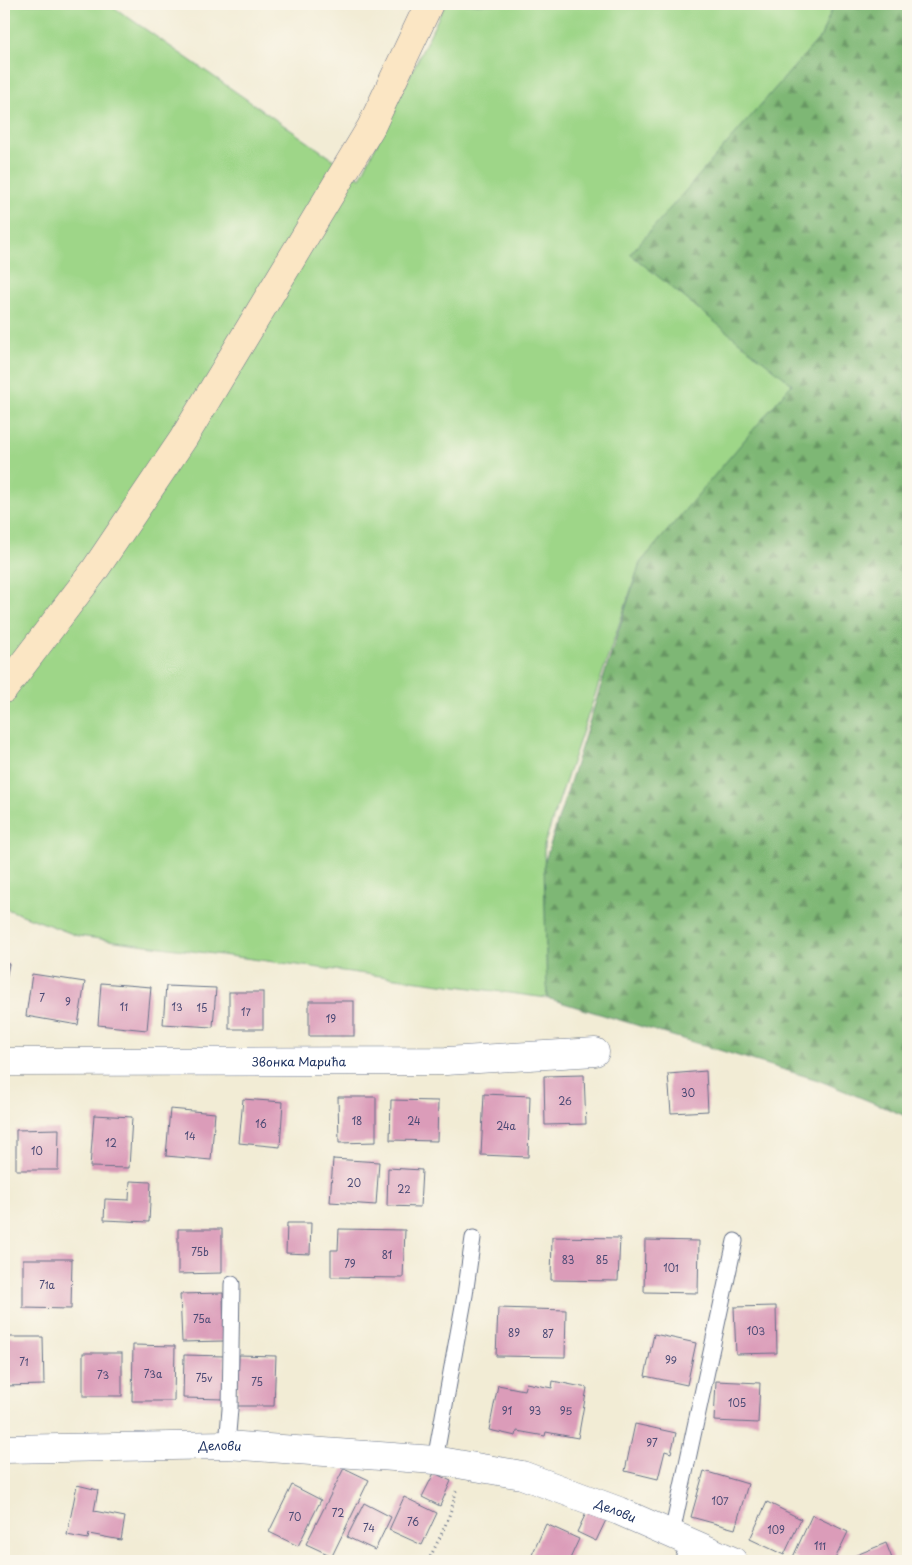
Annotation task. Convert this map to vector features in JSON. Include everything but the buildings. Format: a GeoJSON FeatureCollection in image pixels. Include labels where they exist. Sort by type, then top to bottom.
{"type":"FeatureCollection","features":[{"type":"Feature","properties":{"kind":"street"},"geometry":{"type":"LineString","coordinates":[[4,689],[94,571],[182,439],[371,127],[429,4]]}},
{"type":"Feature","properties":{"kind":"street","name":"Звонка Марића"},"geometry":{"type":"LineString","coordinates":[[4,1062],[446,1061],[594,1052]]}},
{"type":"Feature","properties":{"kind":"street","name":"Делови"},"geometry":{"type":"LineString","coordinates":[[4,1449],[228,1445],[448,1463],[522,1475],[586,1498],[681,1545],[733,1561]]}},
{"type":"Feature","properties":{"kind":"lane"},"geometry":{"type":"LineString","coordinates":[[448,1463],[465,1295],[473,1238]]}},
{"type":"Feature","properties":{"kind":"lane"},"geometry":{"type":"LineString","coordinates":[[681,1545],[736,1241]]}},
{"type":"Feature","properties":{"kind":"lane"},"geometry":{"type":"LineString","coordinates":[[228,1445],[232,1284]]}},
{"type":"Feature","properties":{"kind":"path"},"geometry":{"type":"LineString","coordinates":[[428,1561],[443,1531],[453,1503],[448,1463]]}},
{"type":"Feature","properties":{"kind":"green space"},"geometry":{"type":"Polygon","coordinates":[[[4,4],[109,4],[360,178],[445,4],[835,4],[821,36],[792,384],[775,410],[640,563],[544,845],[547,998],[78,936],[4,908],[4,4]]]}},
{"type":"Feature","properties":{"kind":"green space"},"geometry":{"type":"Polygon","coordinates":[[[834,4],[908,4],[908,1117],[818,1080],[547,998],[544,864],[640,563],[792,384],[630,254],[821,36],[834,4]]]}}]}
